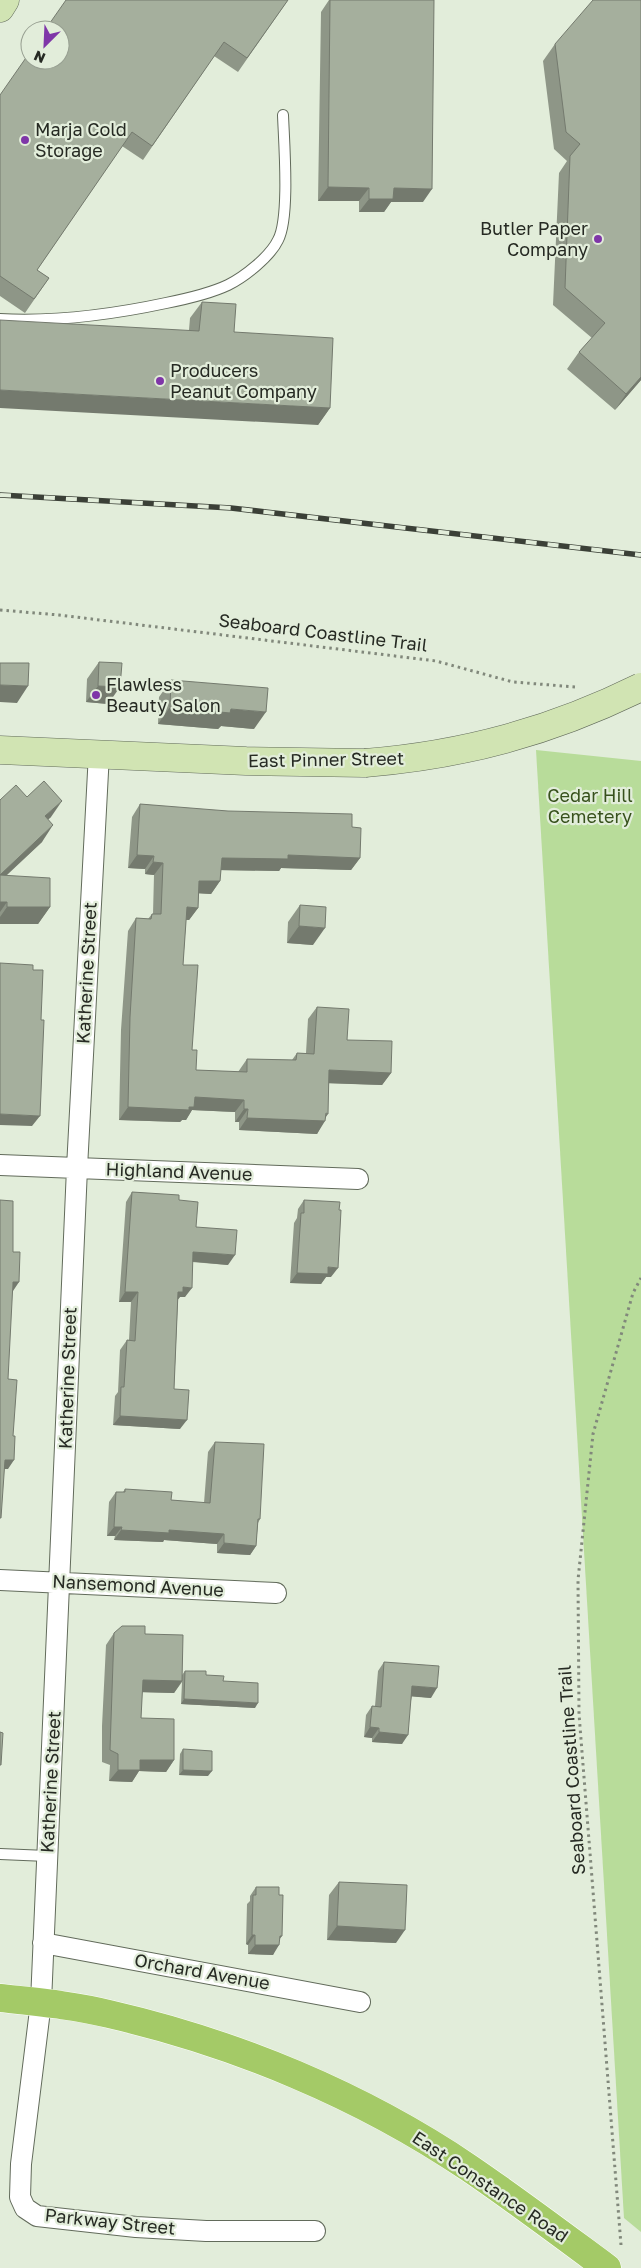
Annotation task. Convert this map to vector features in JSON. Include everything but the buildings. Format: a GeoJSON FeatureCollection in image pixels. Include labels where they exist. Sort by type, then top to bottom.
{"type":"FeatureCollection","features":[{"type":"Feature","properties":{"kind":"main road"},"geometry":{"type":"LineString","coordinates":[[0,8],[5,0]]}},
{"type":"Feature","properties":{"kind":"main road","name":"East Pinner Street"},"geometry":{"type":"LineString","coordinates":[[0,750],[246,761],[365,763],[445,754],[490,744],[539,730],[598,708],[641,687]]}},
{"type":"Feature","properties":{"kind":"main road","name":"East Constance Road"},"geometry":{"type":"LineString","coordinates":[[0,1998],[41,2002],[108,2013],[187,2035],[264,2062],[339,2095],[398,2125],[614,2258]]}},
{"type":"Feature","properties":{"kind":"street","name":"Katherine Street"},"geometry":{"type":"LineString","coordinates":[[41,2002],[77,1168],[99,753]]}},
{"type":"Feature","properties":{"kind":"street","name":"Highland Avenue"},"geometry":{"type":"LineString","coordinates":[[0,1164],[358,1179]]}},
{"type":"Feature","properties":{"kind":"street","name":"Nansemond Avenue"},"geometry":{"type":"LineString","coordinates":[[0,1580],[276,1593]]}},
{"type":"Feature","properties":{"kind":"street","name":"Orchard Avenue"},"geometry":{"type":"LineString","coordinates":[[43,1943],[360,2002]]}},
{"type":"Feature","properties":{"kind":"street","name":"Parkway Street"},"geometry":{"type":"LineString","coordinates":[[41,2002],[21,2164],[20,2197],[25,2208],[37,2216],[136,2227],[206,2231],[315,2231]]}},
{"type":"Feature","properties":{"kind":"lane"},"geometry":{"type":"LineString","coordinates":[[0,319],[38,321],[81,318],[140,309],[191,298],[228,285],[256,266],[279,240],[284,210],[283,115]]}},
{"type":"Feature","properties":{"kind":"lane"},"geometry":{"type":"LineString","coordinates":[[0,1854],[47,1856]]}},
{"type":"Feature","properties":{"kind":"path","name":"Seaboard Coastline Trail"},"geometry":{"type":"LineString","coordinates":[[0,610],[69,616],[436,661],[514,682],[578,687]]}},
{"type":"Feature","properties":{"kind":"path","name":"Seaboard Coastline Trail"},"geometry":{"type":"LineString","coordinates":[[614,2258],[579,1714],[578,1580],[593,1434],[633,1294],[641,1278]]}},
{"type":"Feature","properties":{"kind":"green space","name":"Cedar Hill Cemetery"},"geometry":{"type":"Polygon","coordinates":[[[536,750],[641,761],[641,2232],[624,2218],[536,750]]]}},
{"type":"Feature","properties":{"kind":"railway"},"geometry":{"type":"LineString","coordinates":[[0,495],[231,508],[641,555]]}},
{"type":"Feature","properties":{"kind":"place","name":"Marja Cold Storage"},"geometry":{"type":"Point","coordinates":[25,140]}},
{"type":"Feature","properties":{"kind":"place","name":"Butler Paper Company"},"geometry":{"type":"Point","coordinates":[598,239]}},
{"type":"Feature","properties":{"kind":"place","name":"Producers Peanut Company"},"geometry":{"type":"Point","coordinates":[160,381]}},
{"type":"Feature","properties":{"kind":"place","name":"Flawless Beauty Salon"},"geometry":{"type":"Point","coordinates":[96,695]}}]}
